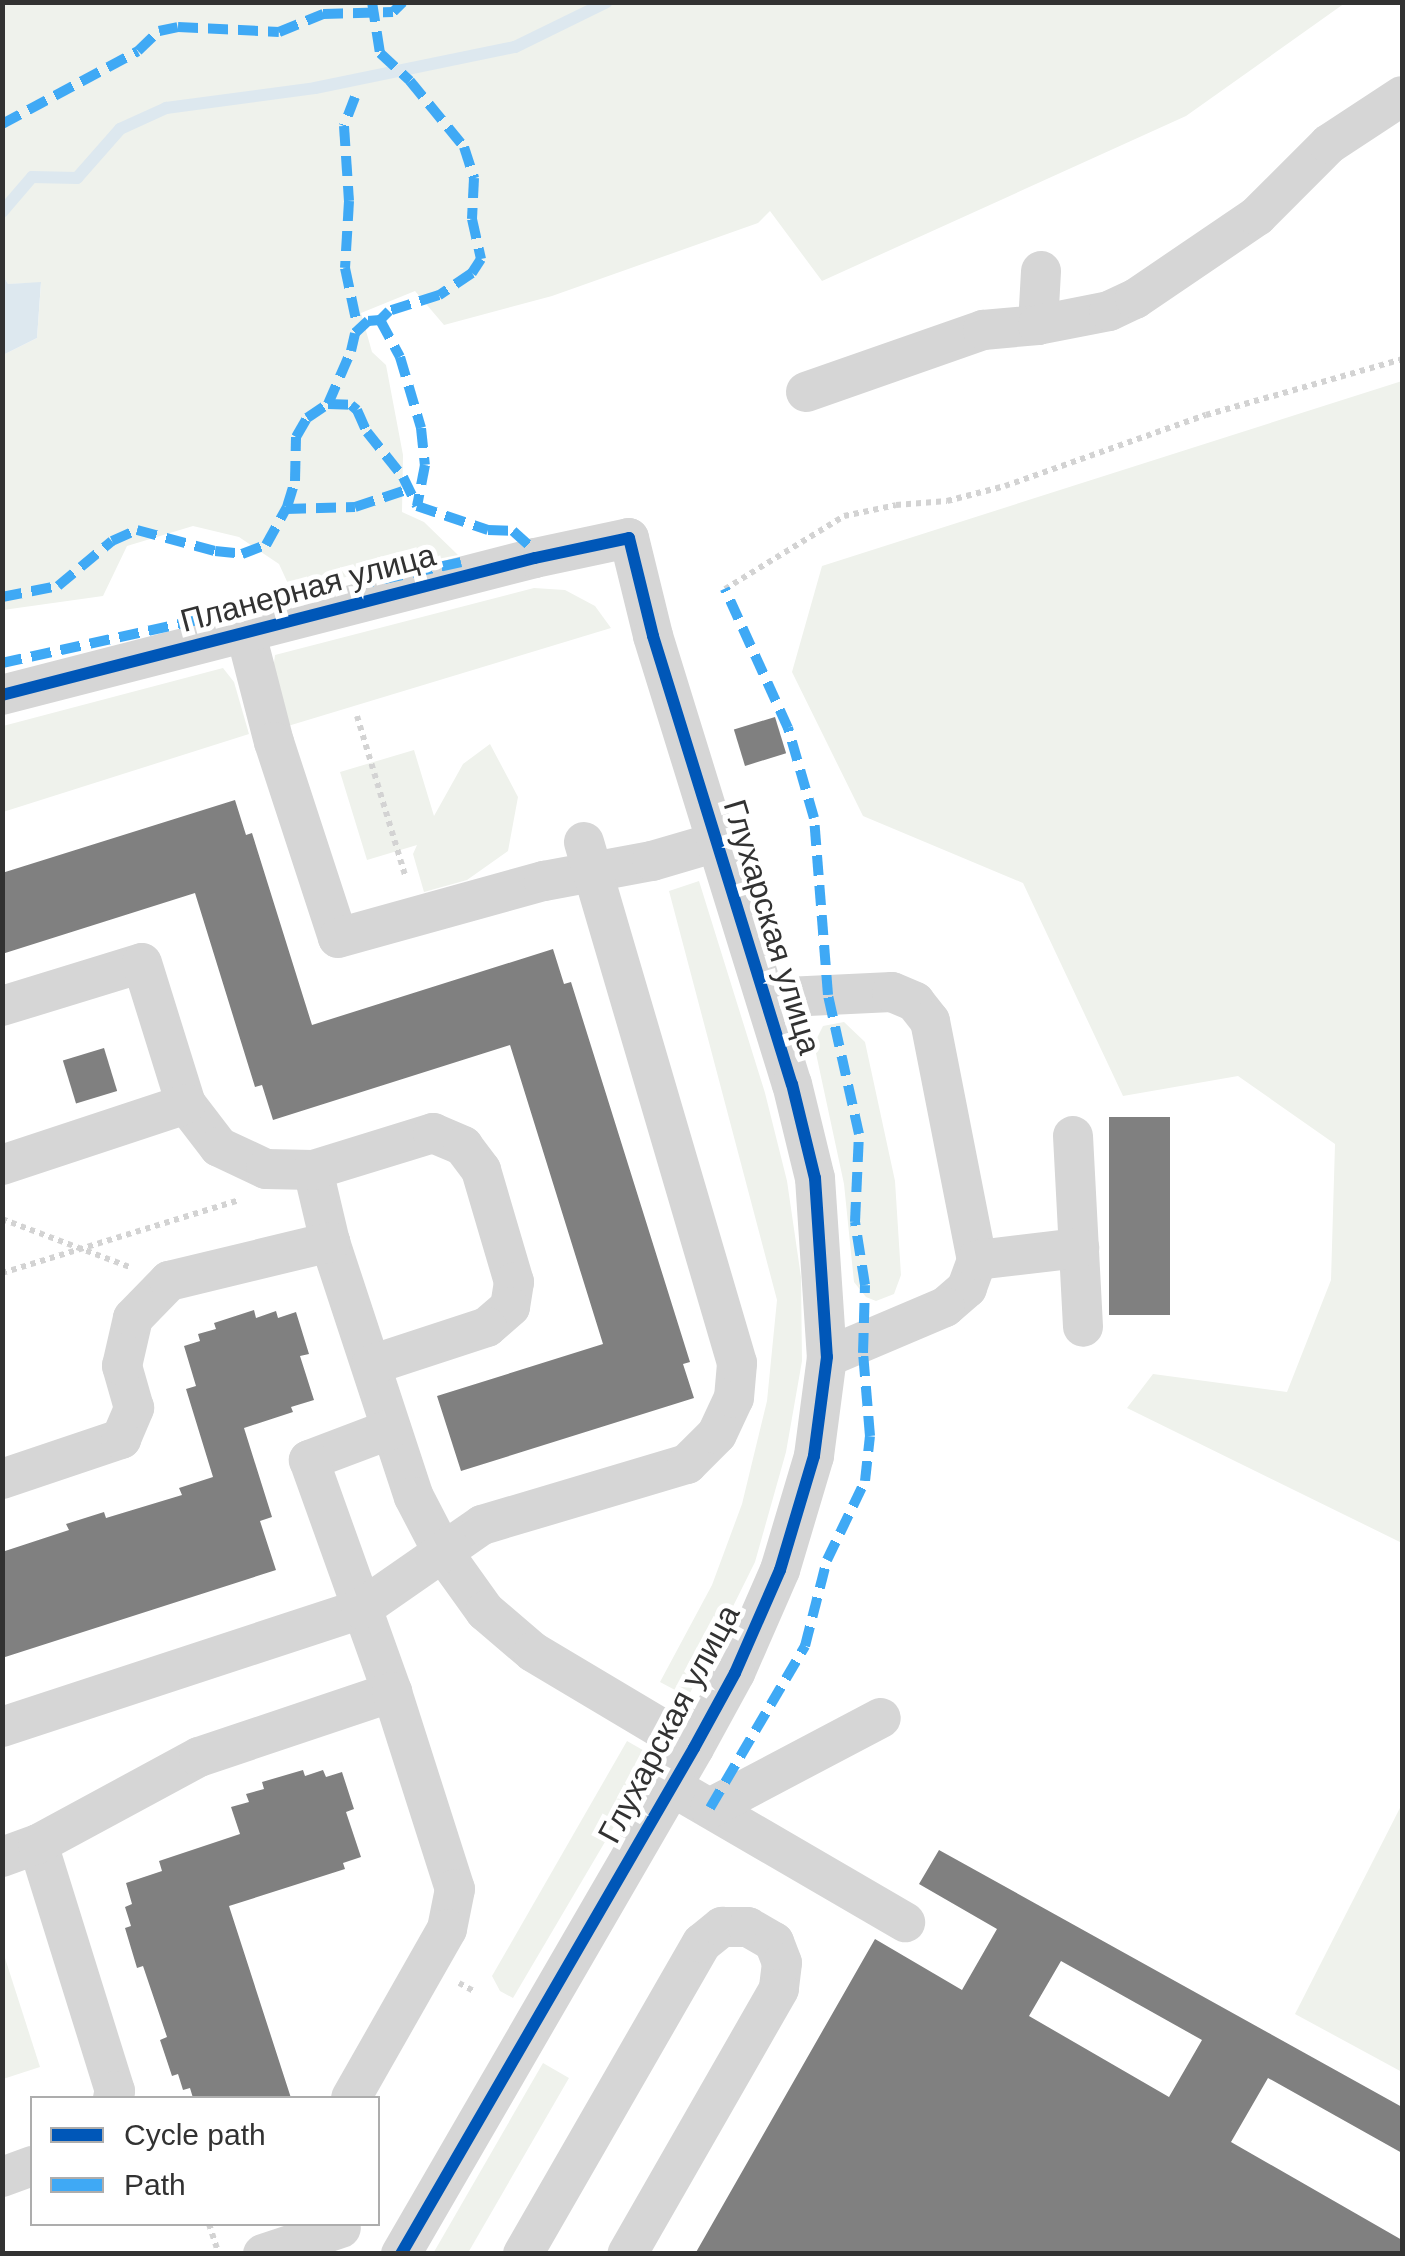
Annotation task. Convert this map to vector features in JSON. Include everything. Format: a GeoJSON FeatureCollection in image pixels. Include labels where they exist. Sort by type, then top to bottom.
{"type":"FeatureCollection","features":[{"type":"Feature","properties":{"kind":"street"},"geometry":{"type":"LineString","coordinates":[[806,392],[983,330],[1006,324],[1038,325],[1108,311],[1162,283],[1256,216],[1344,132],[1402,96]]}},
{"type":"Feature","properties":{"kind":"street"},"geometry":{"type":"LineString","coordinates":[[1038,325],[1041,271]]}},
{"type":"Feature","properties":{"kind":"street","name":"Планерная улица"},"geometry":{"type":"LineString","coordinates":[[2,695],[535,558],[629,538]]}},
{"type":"Feature","properties":{"kind":"street","name":"Глухарская улица"},"geometry":{"type":"LineString","coordinates":[[401,2254],[735,1673],[780,1570],[814,1456],[826,1357],[815,1178],[766,998],[652,636],[629,538]]}},
{"type":"Feature","properties":{"kind":"street"},"geometry":{"type":"LineString","coordinates":[[246,634],[274,742],[338,938],[588,856],[652,861],[717,842]]}},
{"type":"Feature","properties":{"kind":"street"},"geometry":{"type":"LineString","coordinates":[[2,1727],[361,1609],[482,1525],[687,1464],[717,1434],[734,1398],[737,1363],[588,856]]}},
{"type":"Feature","properties":{"kind":"street"},"geometry":{"type":"LineString","coordinates":[[2,1006],[142,964],[186,1104],[220,1147],[266,1169],[312,1170],[433,1133],[464,1146],[482,1170],[514,1282],[510,1307],[486,1327],[371,1365]]}},
{"type":"Feature","properties":{"kind":"street"},"geometry":{"type":"LineString","coordinates":[[766,998],[892,992],[915,1002],[930,1020],[977,1260],[967,1288],[945,1308],[826,1357]]}},
{"type":"Feature","properties":{"kind":"street"},"geometry":{"type":"LineString","coordinates":[[2,1164],[186,1104]]}},
{"type":"Feature","properties":{"kind":"street"},"geometry":{"type":"LineString","coordinates":[[1072,1136],[1083,1327]]}},
{"type":"Feature","properties":{"kind":"street"},"geometry":{"type":"LineString","coordinates":[[312,1170],[330,1242],[414,1497],[442,1551],[485,1611],[534,1652],[694,1748]]}},
{"type":"Feature","properties":{"kind":"street"},"geometry":{"type":"LineString","coordinates":[[2,1479],[121,1439],[134,1408],[122,1366],[133,1318],[169,1282],[330,1242]]}},
{"type":"Feature","properties":{"kind":"street"},"geometry":{"type":"LineString","coordinates":[[977,1260],[1079,1248]]}},
{"type":"Feature","properties":{"kind":"street"},"geometry":{"type":"LineString","coordinates":[[351,2096],[447,1929],[455,1890],[392,1692],[309,1460],[391,1429]]}},
{"type":"Feature","properties":{"kind":"street"},"geometry":{"type":"LineString","coordinates":[[114,2096],[115,2091],[20,1850],[199,1757],[392,1692]]}},
{"type":"Feature","properties":{"kind":"street"},"geometry":{"type":"LineString","coordinates":[[710,1808],[880,1718]]}},
{"type":"Feature","properties":{"kind":"street"},"geometry":{"type":"LineString","coordinates":[[671,1786],[905,1922]]}},
{"type":"Feature","properties":{"kind":"street"},"geometry":{"type":"LineString","coordinates":[[523,2254],[702,1943],[722,1927],[748,1927],[774,1942],[782,1963],[779,1988],[627,2254]]}},
{"type":"Feature","properties":{"kind":"street"},"geometry":{"type":"LineString","coordinates":[[2,2177],[30,2167]]}},
{"type":"Feature","properties":{"kind":"street"},"geometry":{"type":"LineString","coordinates":[[263,2254],[341,2228]]}},
{"type":"Feature","properties":{"kind":"path"},"geometry":{"type":"LineString","coordinates":[[726,589],[844,516],[896,505],[947,501],[1005,486],[1206,415],[1402,359]]}},
{"type":"Feature","properties":{"kind":"path"},"geometry":{"type":"LineString","coordinates":[[357,716],[417,915]]}},
{"type":"Feature","properties":{"kind":"path"},"geometry":{"type":"LineString","coordinates":[[2,1273],[241,1199],[266,1169]]}},
{"type":"Feature","properties":{"kind":"path"},"geometry":{"type":"LineString","coordinates":[[2,1219],[169,1282]]}},
{"type":"Feature","properties":{"kind":"path"},"geometry":{"type":"LineString","coordinates":[[210,2226],[218,2254]]}},
{"type":"Feature","properties":{"kind":"shaded area"},"geometry":{"type":"Polygon","coordinates":[[[2,3],[1345,3],[1186,116],[822,281],[770,211],[758,223],[552,296],[444,325],[415,291],[361,313],[372,352],[386,365],[403,455],[402,512],[424,522],[458,555],[290,588],[279,564],[239,537],[193,526],[127,546],[103,596],[3,610],[3,355],[37,338],[41,283],[8,284],[3,275],[2,3]]]}},
{"type":"Feature","properties":{"kind":"shaded area"},"geometry":{"type":"Polygon","coordinates":[[[3,275],[8,284],[41,282],[37,338],[3,355],[3,275]]]}},
{"type":"Feature","properties":{"kind":"shaded area"},"geometry":{"type":"Polygon","coordinates":[[[1402,381],[1402,1543],[1127,1408],[1153,1374],[1287,1392],[1331,1280],[1335,1144],[1238,1076],[1123,1096],[1023,883],[863,816],[792,672],[822,566],[1402,381]]]}},
{"type":"Feature","properties":{"kind":"shaded area"},"geometry":{"type":"Polygon","coordinates":[[[534,588],[565,590],[595,606],[611,628],[288,726],[273,670],[275,655],[534,588]]]}},
{"type":"Feature","properties":{"kind":"shaded area"},"geometry":{"type":"Polygon","coordinates":[[[223,668],[234,682],[249,734],[3,812],[3,726],[223,668]]]}},
{"type":"Feature","properties":{"kind":"shaded area"},"geometry":{"type":"Polygon","coordinates":[[[490,744],[518,797],[508,851],[467,880],[424,892],[413,854],[417,845],[367,860],[340,772],[414,750],[434,816],[463,764],[490,744]]]}},
{"type":"Feature","properties":{"kind":"shaded area"},"geometry":{"type":"Polygon","coordinates":[[[699,881],[765,1093],[787,1181],[801,1277],[802,1361],[786,1452],[755,1562],[688,1697],[660,1682],[712,1585],[742,1504],[767,1401],[777,1300],[669,891],[699,881]]]}},
{"type":"Feature","properties":{"kind":"shaded area"},"geometry":{"type":"Polygon","coordinates":[[[844,1022],[865,1042],[895,1181],[901,1275],[894,1294],[876,1301],[866,1297],[854,1282],[844,1184],[814,1044],[823,1026],[844,1022]]]}},
{"type":"Feature","properties":{"kind":"shaded area"},"geometry":{"type":"Polygon","coordinates":[[[627,1741],[655,1757],[513,1998],[500,1991],[492,1976],[627,1741]]]}},
{"type":"Feature","properties":{"kind":"shaded area"},"geometry":{"type":"Polygon","coordinates":[[[1402,1804],[1402,2072],[1295,2014],[1402,1804]]]}},
{"type":"Feature","properties":{"kind":"shaded area"},"geometry":{"type":"Polygon","coordinates":[[[2,1956],[40,2067],[3,2079],[2,1956]]]}},
{"type":"Feature","properties":{"kind":"shaded area"},"geometry":{"type":"Polygon","coordinates":[[[543,2063],[569,2078],[467,2254],[434,2253],[543,2063]]]}},
{"type":"Feature","properties":{"kind":"building"},"geometry":{"type":"Polygon","coordinates":[[[775,717],[786,753],[745,766],[734,730],[775,717]]]}},
{"type":"Feature","properties":{"kind":"building"},"geometry":{"type":"Polygon","coordinates":[[[235,800],[246,835],[252,833],[312,1025],[553,949],[564,984],[571,982],[690,1362],[683,1364],[694,1398],[461,1471],[437,1396],[603,1344],[510,1045],[273,1120],[262,1085],[255,1087],[195,893],[2,954],[2,873],[235,800]]]}},
{"type":"Feature","properties":{"kind":"building"},"geometry":{"type":"Polygon","coordinates":[[[104,1048],[117,1091],[76,1104],[63,1061],[104,1048]]]}},
{"type":"Feature","properties":{"kind":"building"},"geometry":{"type":"Polygon","coordinates":[[[1109,1117],[1170,1117],[1170,1315],[1109,1315],[1109,1117]]]}},
{"type":"Feature","properties":{"kind":"building"},"geometry":{"type":"Polygon","coordinates":[[[254,1310],[256,1318],[276,1311],[278,1318],[296,1312],[309,1354],[300,1356],[314,1400],[291,1407],[293,1412],[244,1428],[272,1517],[260,1521],[276,1570],[2,1658],[2,1552],[69,1530],[66,1524],[104,1512],[106,1518],[182,1495],[179,1488],[213,1477],[186,1389],[196,1386],[184,1346],[200,1341],[198,1334],[216,1329],[214,1323],[254,1310]]]}},
{"type":"Feature","properties":{"kind":"building"},"geometry":{"type":"Polygon","coordinates":[[[303,1770],[305,1776],[323,1770],[326,1777],[342,1772],[354,1809],[346,1812],[361,1857],[343,1863],[345,1869],[229,1906],[290,2096],[192,2096],[190,2088],[183,2090],[178,2074],[172,2076],[160,2040],[167,2037],[143,1966],[137,1968],[125,1928],[131,1926],[125,1907],[132,1904],[126,1883],[162,1871],[159,1861],[240,1834],[231,1807],[249,1802],[246,1794],[264,1789],[262,1782],[303,1770]]]}},
{"type":"Feature","properties":{"kind":"building"},"geometry":{"type":"Polygon","coordinates":[[[939,1850],[1402,2107],[1402,2153],[1268,2078],[1231,2142],[1402,2240],[1402,2254],[695,2254],[875,1939],[962,1990],[997,1929],[919,1884],[939,1850]],[[1061,1961],[1029,2016],[1169,2097],[1202,2040],[1061,1961]]]}},
{"type":"Feature","properties":{"kind":"waterway"},"geometry":{"type":"LineString","coordinates":[[2,212],[32,177],[77,178],[120,129],[166,108],[315,88],[515,47],[607,2]]}},
{"type":"Feature","properties":{"kind":"marked path"},"geometry":{"type":"LineString","coordinates":[[372,2],[380,53],[410,81],[464,147],[474,178],[472,219],[481,259],[472,273],[439,295],[389,311],[380,320],[400,357],[421,428],[425,465],[417,506]]}},
{"type":"Feature","properties":{"kind":"marked path"},"geometry":{"type":"LineString","coordinates":[[2,124],[138,51],[159,31],[178,27],[279,32],[323,14],[393,12],[403,2]]}},
{"type":"Feature","properties":{"kind":"marked path"},"geometry":{"type":"LineString","coordinates":[[355,97],[344,126],[349,201],[345,268],[358,329]]}},
{"type":"Feature","properties":{"kind":"marked path"},"geometry":{"type":"LineString","coordinates":[[2,597],[58,586],[112,541],[137,530],[215,551],[242,554],[266,545],[287,507],[295,481],[296,437],[307,418],[328,404],[355,333],[368,321],[380,320]]}},
{"type":"Feature","properties":{"kind":"marked path"},"geometry":{"type":"LineString","coordinates":[[328,404],[351,405],[357,410],[367,432],[403,477],[417,506],[488,530],[513,531],[532,548]]}},
{"type":"Feature","properties":{"kind":"marked path"},"geometry":{"type":"LineString","coordinates":[[286,509],[355,507],[409,489]]}},
{"type":"Feature","properties":{"kind":"marked path"},"geometry":{"type":"LineString","coordinates":[[2,663],[461,562]]}},
{"type":"Feature","properties":{"kind":"marked path"},"geometry":{"type":"LineString","coordinates":[[710,1808],[805,1646],[827,1560],[865,1481],[870,1436],[863,1353],[865,1285],[855,1222],[859,1134],[828,995],[814,818],[788,728],[725,589]]}},
{"type":"Feature","properties":{"kind":"cycle path"},"geometry":{"type":"LineString","coordinates":[[2,695],[535,558],[629,538],[653,636],[792,1084],[815,1178],[827,1357],[814,1456],[780,1570],[735,1673],[694,1748],[401,2254]]}}]}
